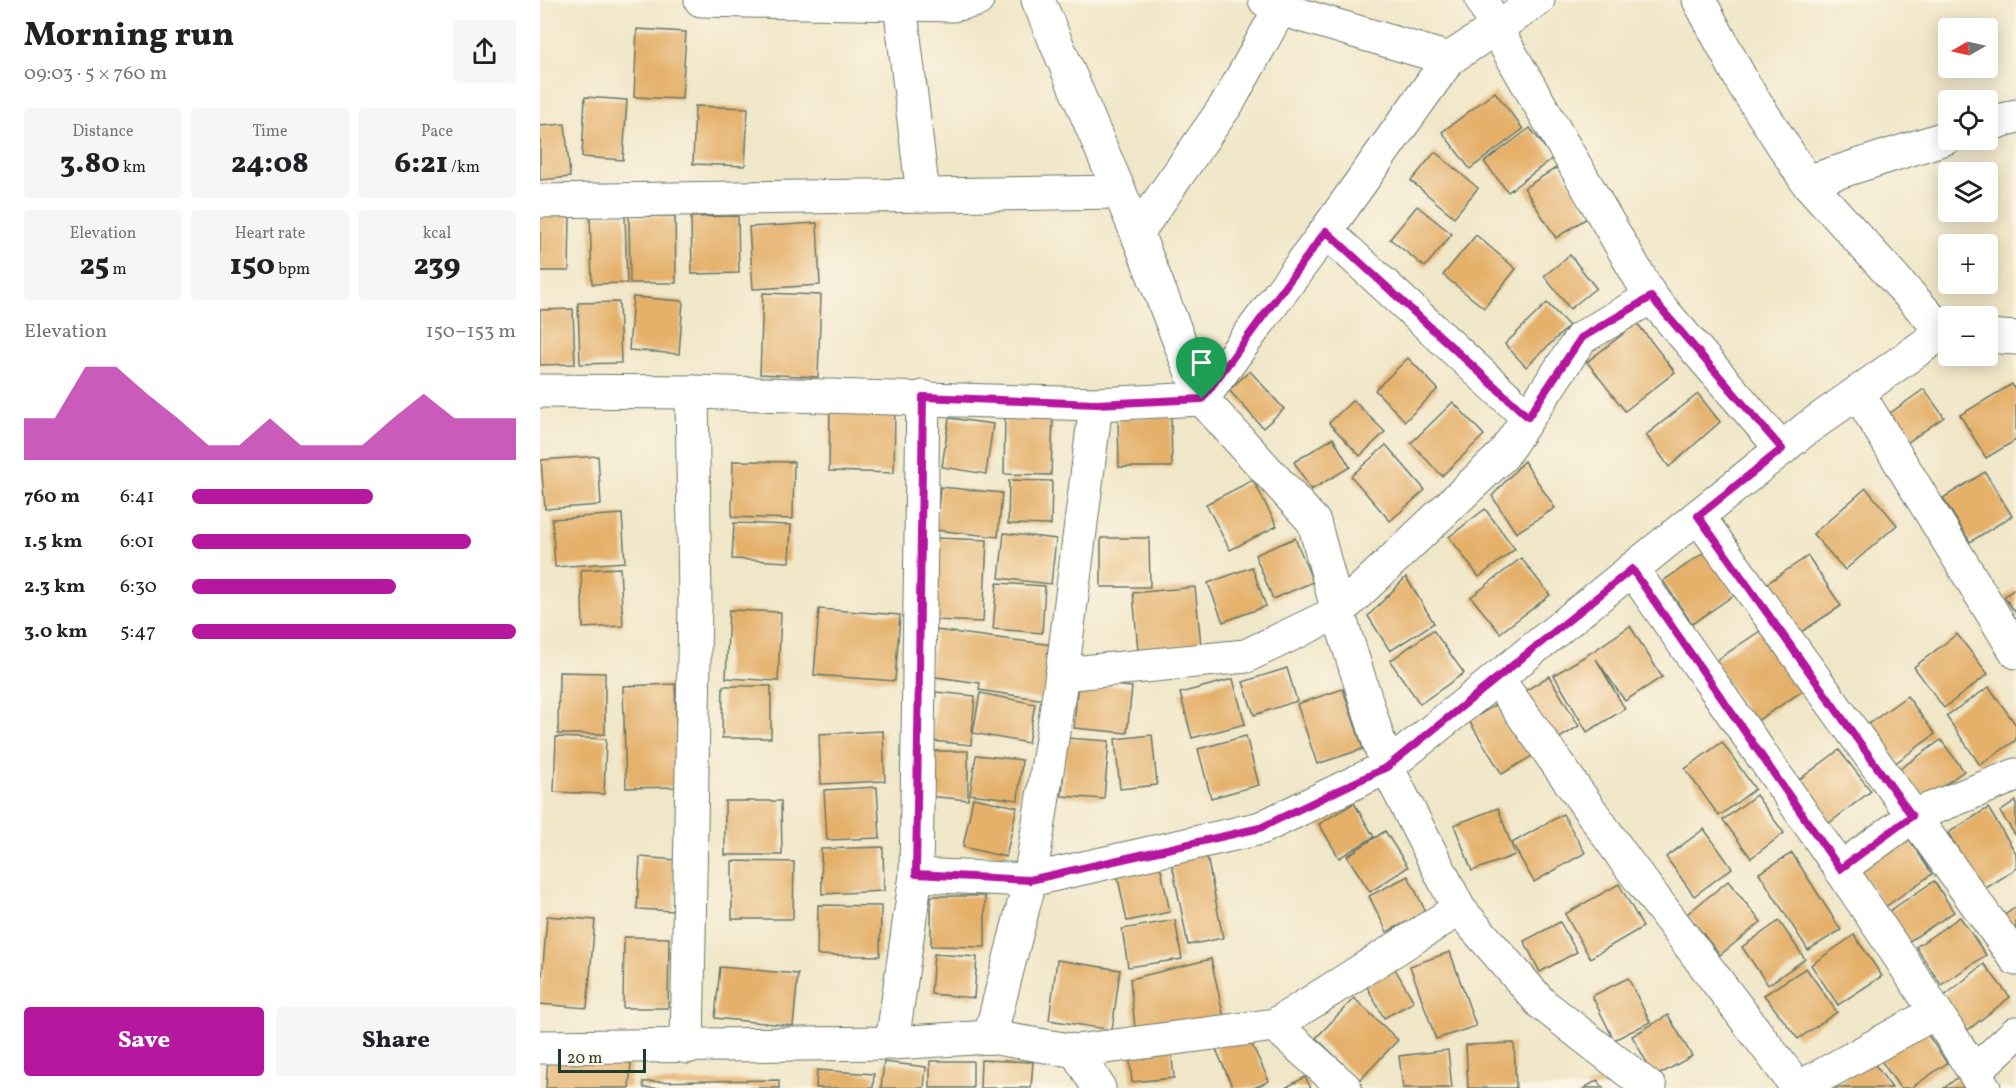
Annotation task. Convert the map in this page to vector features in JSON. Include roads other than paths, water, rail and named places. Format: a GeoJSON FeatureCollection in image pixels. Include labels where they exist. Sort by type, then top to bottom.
{"type":"FeatureCollection","features":[{"type":"Feature","properties":{"kind":"street"},"geometry":{"type":"LineString","coordinates":[[701,0],[900,4],[952,4],[977,0]]}},
{"type":"Feature","properties":{"kind":"street"},"geometry":{"type":"LineString","coordinates":[[1038,0],[1137,232],[1202,399],[1314,522],[1338,612],[1387,767],[1459,909],[1541,1003],[1650,1088]]}},
{"type":"Feature","properties":{"kind":"street"},"geometry":{"type":"LineString","coordinates":[[1202,399],[1449,59],[1489,13],[1538,0]]}},
{"type":"Feature","properties":{"kind":"street"},"geometry":{"type":"LineString","coordinates":[[1699,0],[1744,85],[1807,182],[1938,323]]}},
{"type":"Feature","properties":{"kind":"street"},"geometry":{"type":"LineString","coordinates":[[900,4],[923,195]]}},
{"type":"Feature","properties":{"kind":"street"},"geometry":{"type":"LineString","coordinates":[[1137,232],[1229,101],[1272,5],[1449,59]]}},
{"type":"Feature","properties":{"kind":"street"},"geometry":{"type":"LineString","coordinates":[[1489,13],[1651,297],[1782,449]]}},
{"type":"Feature","properties":{"kind":"street"},"geometry":{"type":"LineString","coordinates":[[1998,122],[2016,117]]}},
{"type":"Feature","properties":{"kind":"street"},"geometry":{"type":"LineString","coordinates":[[1807,182],[1938,141]]}},
{"type":"Feature","properties":{"kind":"street"},"geometry":{"type":"LineString","coordinates":[[540,201],[1119,192]]}},
{"type":"Feature","properties":{"kind":"street"},"geometry":{"type":"LineString","coordinates":[[1326,231],[1528,417]]}},
{"type":"Feature","properties":{"kind":"street"},"geometry":{"type":"LineString","coordinates":[[1062,674],[1246,656],[1338,612],[1503,455],[1581,338],[1651,297]]}},
{"type":"Feature","properties":{"kind":"street"},"geometry":{"type":"LineString","coordinates":[[1998,337],[2016,338]]}},
{"type":"Feature","properties":{"kind":"street"},"geometry":{"type":"LineString","coordinates":[[916,874],[1030,880],[1260,828],[1387,767],[1806,429],[1938,338]]}},
{"type":"Feature","properties":{"kind":"street"},"geometry":{"type":"LineString","coordinates":[[540,391],[923,397],[1096,404],[1202,399]]}},
{"type":"Feature","properties":{"kind":"street"},"geometry":{"type":"LineString","coordinates":[[687,1047],[695,603],[692,392]]}},
{"type":"Feature","properties":{"kind":"street"},"geometry":{"type":"LineString","coordinates":[[1858,393],[2016,652]]}},
{"type":"Feature","properties":{"kind":"street"},"geometry":{"type":"LineString","coordinates":[[892,1043],[916,874],[923,397]]}},
{"type":"Feature","properties":{"kind":"street"},"geometry":{"type":"LineString","coordinates":[[990,1036],[1030,880],[1062,674],[1096,404]]}},
{"type":"Feature","properties":{"kind":"street"},"geometry":{"type":"LineString","coordinates":[[1698,516],[2016,959]]}},
{"type":"Feature","properties":{"kind":"street"},"geometry":{"type":"LineString","coordinates":[[1632,569],[1840,869],[1979,1080],[2016,1033]]}},
{"type":"Feature","properties":{"kind":"street"},"geometry":{"type":"LineString","coordinates":[[1497,678],[1626,861],[1799,1088],[1936,1012]]}},
{"type":"Feature","properties":{"kind":"street"},"geometry":{"type":"LineString","coordinates":[[1840,869],[1912,816],[2016,775]]}},
{"type":"Feature","properties":{"kind":"street"},"geometry":{"type":"LineString","coordinates":[[540,1047],[892,1043],[990,1036],[1076,1051],[1275,1025],[1459,909]]}},
{"type":"Feature","properties":{"kind":"street"},"geometry":{"type":"LineString","coordinates":[[1275,1025],[1345,1088]]}},
{"type":"Feature","properties":{"kind":"street"},"geometry":{"type":"LineString","coordinates":[[1076,1051],[1100,1088]]}}]}
